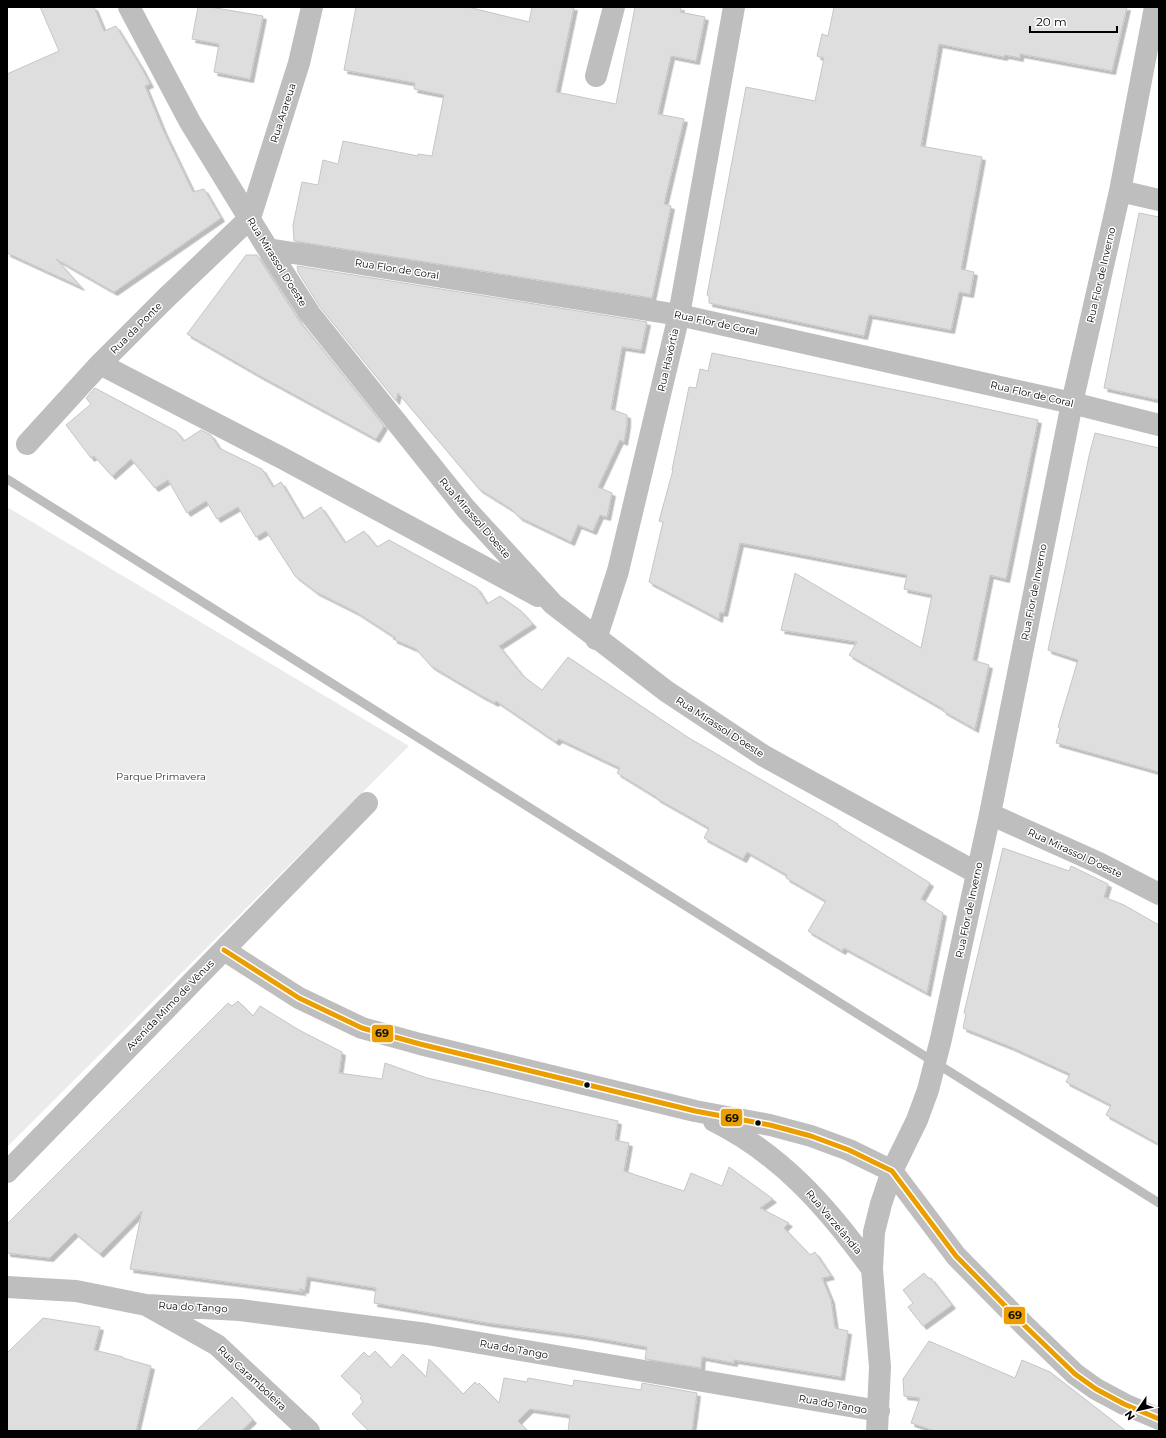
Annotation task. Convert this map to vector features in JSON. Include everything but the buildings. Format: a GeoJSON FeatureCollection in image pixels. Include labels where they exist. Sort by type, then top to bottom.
{"type":"FeatureCollection","features":[{"type":"Feature","properties":{"kind":"street","name":"Rua Mirassol D'oeste"},"geometry":{"type":"LineString","coordinates":[[129,7],[190,122],[250,218],[268,250],[310,314],[377,400],[466,509],[553,604],[666,691],[764,756],[977,872]]}},
{"type":"Feature","properties":{"kind":"street","name":"Rua Arareua"},"geometry":{"type":"LineString","coordinates":[[250,218],[299,63],[312,7]]}},
{"type":"Feature","properties":{"kind":"street"},"geometry":{"type":"LineString","coordinates":[[596,76],[614,7]]}},
{"type":"Feature","properties":{"kind":"street","name":"Rua Havórtia"},"geometry":{"type":"LineString","coordinates":[[596,638],[618,571],[679,314],[734,7]]}},
{"type":"Feature","properties":{"kind":"street","name":"Rua Flor de Inverno"},"geometry":{"type":"LineString","coordinates":[[892,1171],[917,1120],[928,1090],[941,1039],[990,814],[1072,403],[1120,191],[1155,7]]}},
{"type":"Feature","properties":{"kind":"street"},"geometry":{"type":"LineString","coordinates":[[1120,191],[1159,200]]}},
{"type":"Feature","properties":{"kind":"street","name":"Rua da Ponte"},"geometry":{"type":"LineString","coordinates":[[27,444],[100,364],[165,299],[250,218]]}},
{"type":"Feature","properties":{"kind":"street","name":"Rua Flor de Coral"},"geometry":{"type":"LineString","coordinates":[[268,250],[679,314],[1072,403],[1159,425]]}},
{"type":"Feature","properties":{"kind":"street"},"geometry":{"type":"LineString","coordinates":[[100,364],[289,462],[553,604]]}},
{"type":"Feature","properties":{"kind":"street","name":"Avenida Mimo de Vênus"},"geometry":{"type":"LineString","coordinates":[[7,1172],[367,803]]}},
{"type":"Feature","properties":{"kind":"street","name":"Rua Mirassol D'oeste"},"geometry":{"type":"LineString","coordinates":[[990,814],[1099,864],[1159,894]]}},
{"type":"Feature","properties":{"kind":"street"},"geometry":{"type":"LineString","coordinates":[[224,950],[299,998],[362,1028],[420,1044],[695,1111],[770,1125],[811,1136],[849,1150],[892,1171],[956,1256],[1075,1374],[1096,1389],[1124,1404],[1159,1419]]}},
{"type":"Feature","properties":{"kind":"street","name":"Rua Varzelândia"},"geometry":{"type":"LineString","coordinates":[[695,1111],[726,1127],[757,1146],[789,1172],[819,1201],[845,1232],[872,1269]]}},
{"type":"Feature","properties":{"kind":"street","name":"Rua Varzelândia"},"geometry":{"type":"LineString","coordinates":[[878,1421],[880,1367],[872,1269],[874,1232],[881,1204],[892,1171]]}},
{"type":"Feature","properties":{"kind":"street","name":"Rua Caramboleira"},"geometry":{"type":"LineString","coordinates":[[7,1287],[76,1292],[146,1304],[217,1345],[309,1431]]}},
{"type":"Feature","properties":{"kind":"street","name":"Rua do Tango"},"geometry":{"type":"LineString","coordinates":[[146,1304],[240,1310],[427,1334],[878,1421]]}},
{"type":"Feature","properties":{"kind":"green space","name":"Parque Primavera"},"geometry":{"type":"Polygon","coordinates":[[[7,507],[409,746],[7,1147],[7,507]]]}},
{"type":"Feature","properties":{"kind":"waterway"},"geometry":{"type":"LineString","coordinates":[[7,479],[1159,1203]]}},
{"type":"Feature","properties":{"kind":"transit line","name":"69"},"geometry":{"type":"LineString","coordinates":[[224,950],[299,998],[362,1028],[420,1044],[695,1111],[770,1125],[811,1136],[849,1150],[892,1171],[956,1256],[1075,1374],[1096,1389],[1124,1404],[1159,1419]]}}]}
